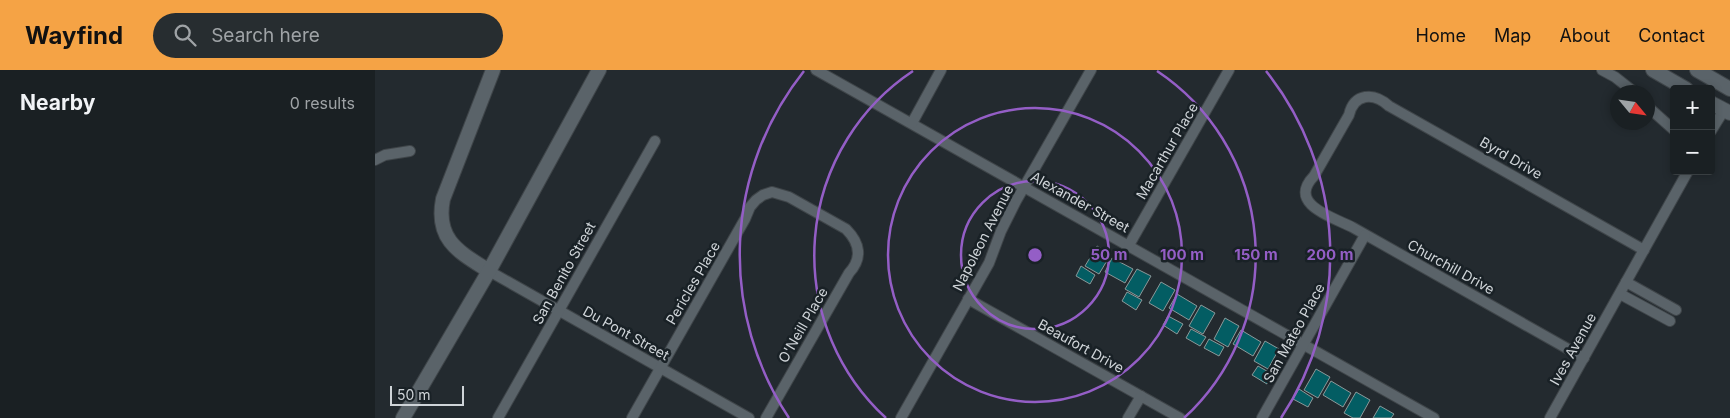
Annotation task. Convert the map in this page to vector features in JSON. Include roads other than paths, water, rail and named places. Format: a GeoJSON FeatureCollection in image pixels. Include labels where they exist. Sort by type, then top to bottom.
{"type":"FeatureCollection","features":[{"type":"Feature","properties":{"kind":"main road"},"geometry":{"type":"LineString","coordinates":[[489,272],[459,253],[454,247],[444,230],[441,213],[443,199],[493,70]]}},
{"type":"Feature","properties":{"kind":"main road"},"geometry":{"type":"LineString","coordinates":[[403,418],[489,272],[599,70]]}},
{"type":"Feature","properties":{"kind":"main road"},"geometry":{"type":"LineString","coordinates":[[1653,70],[1679,85]]}},
{"type":"Feature","properties":{"kind":"main road"},"geometry":{"type":"LineString","coordinates":[[1697,70],[1730,89]]}},
{"type":"Feature","properties":{"kind":"main road"},"geometry":{"type":"LineString","coordinates":[[1715,105],[1728,110]]}},
{"type":"Feature","properties":{"kind":"street","name":"Alexander Street"},"geometry":{"type":"LineString","coordinates":[[817,70],[1434,418]]}},
{"type":"Feature","properties":{"kind":"street"},"geometry":{"type":"LineString","coordinates":[[912,122],[941,70]]}},
{"type":"Feature","properties":{"kind":"street","name":"Napoleon Avenue"},"geometry":{"type":"LineString","coordinates":[[901,418],[989,263],[1001,231],[1091,70]]}},
{"type":"Feature","properties":{"kind":"street","name":"Macarthur Place"},"geometry":{"type":"LineString","coordinates":[[1129,245],[1229,70]]}},
{"type":"Feature","properties":{"kind":"street"},"geometry":{"type":"LineString","coordinates":[[1602,70],[1625,85]]}},
{"type":"Feature","properties":{"kind":"street","name":"Churchill Drive"},"geometry":{"type":"LineString","coordinates":[[1362,97],[1352,105],[1349,115],[1314,176],[1309,181],[1307,199],[1312,207],[1584,358]]}},
{"type":"Feature","properties":{"kind":"street","name":"Byrd Drive"},"geometry":{"type":"LineString","coordinates":[[1362,97],[1379,98],[1389,106],[1644,250]]}},
{"type":"Feature","properties":{"kind":"street"},"geometry":{"type":"LineString","coordinates":[[1712,130],[1728,110]]}},
{"type":"Feature","properties":{"kind":"street"},"geometry":{"type":"LineString","coordinates":[[1655,113],[1670,126]]}},
{"type":"Feature","properties":{"kind":"street","name":"San Benito Street"},"geometry":{"type":"LineString","coordinates":[[498,418],[655,141]]}},
{"type":"Feature","properties":{"kind":"street"},"geometry":{"type":"LineString","coordinates":[[375,160],[385,155],[410,151]]}},
{"type":"Feature","properties":{"kind":"street","name":"Ives Avenue"},"geometry":{"type":"LineString","coordinates":[[1550,418],[1686,175]]}},
{"type":"Feature","properties":{"kind":"street","name":"O'Neill Place"},"geometry":{"type":"LineString","coordinates":[[767,418],[858,258],[858,245],[846,229],[789,197],[768,193]]}},
{"type":"Feature","properties":{"kind":"street","name":"Pericles Place"},"geometry":{"type":"LineString","coordinates":[[632,418],[745,219],[750,206],[768,193]]}},
{"type":"Feature","properties":{"kind":"street","name":"San Mateo Place"},"geometry":{"type":"LineString","coordinates":[[1262,418],[1365,235]]}},
{"type":"Feature","properties":{"kind":"street","name":"Du Pont Street"},"geometry":{"type":"LineString","coordinates":[[489,272],[749,418]]}},
{"type":"Feature","properties":{"kind":"street"},"geometry":{"type":"LineString","coordinates":[[1626,282],[1676,310]]}},
{"type":"Feature","properties":{"kind":"street"},"geometry":{"type":"LineString","coordinates":[[1620,294],[1670,321]]}},
{"type":"Feature","properties":{"kind":"street","name":"Beaufort Drive"},"geometry":{"type":"LineString","coordinates":[[968,299],[1180,418]]}},
{"type":"Feature","properties":{"kind":"street"},"geometry":{"type":"LineString","coordinates":[[1128,418],[1141,396]]}}]}
